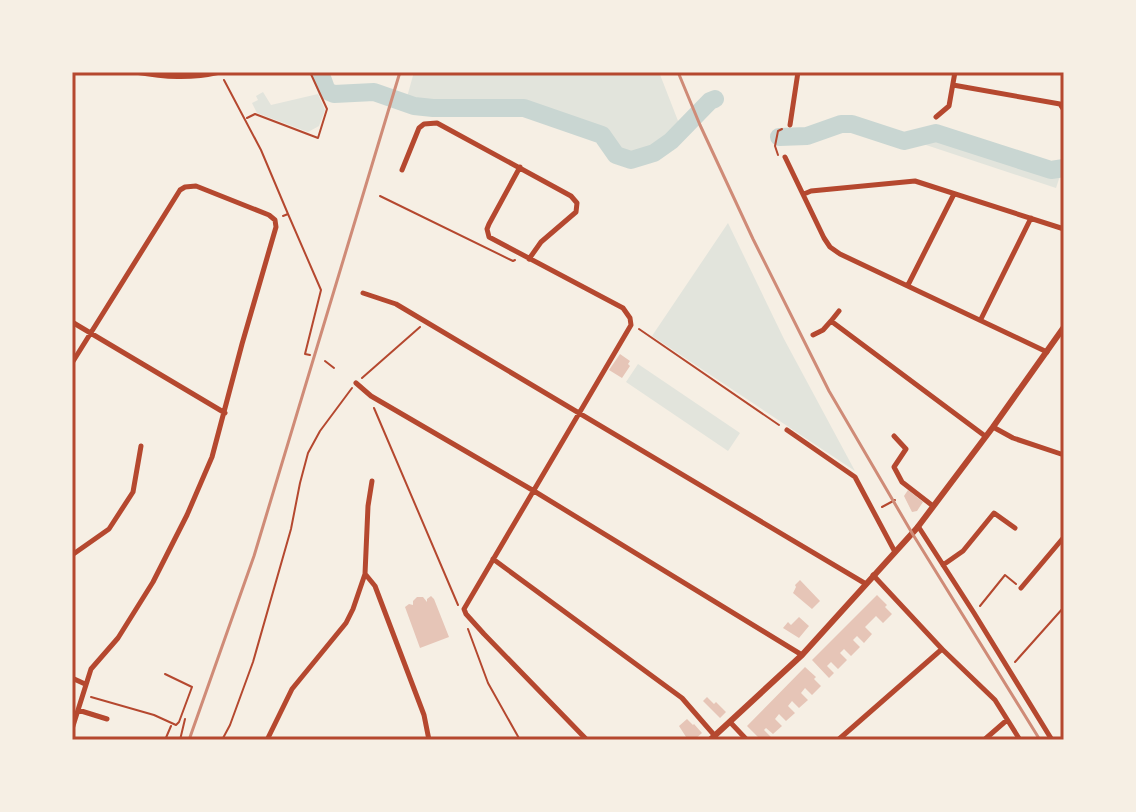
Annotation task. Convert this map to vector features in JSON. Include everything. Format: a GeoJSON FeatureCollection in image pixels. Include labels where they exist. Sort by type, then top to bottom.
{"type":"FeatureCollection","features":[{"type":"Feature","properties":{"kind":"street"},"geometry":{"type":"LineString","coordinates":[[135,72],[182,78],[220,72]]}},
{"type":"Feature","properties":{"kind":"street"},"geometry":{"type":"LineString","coordinates":[[790,125],[798,72]]}},
{"type":"Feature","properties":{"kind":"street"},"geometry":{"type":"LineString","coordinates":[[936,117],[949,106],[955,72]]}},
{"type":"Feature","properties":{"kind":"street"},"geometry":{"type":"LineString","coordinates":[[953,85],[1060,104],[1064,110]]}},
{"type":"Feature","properties":{"kind":"street"},"geometry":{"type":"LineString","coordinates":[[402,170],[419,128],[430,122],[437,123],[571,196],[577,203],[576,212],[526,257]]}},
{"type":"Feature","properties":{"kind":"street"},"geometry":{"type":"LineString","coordinates":[[785,157],[830,247],[1047,352]]}},
{"type":"Feature","properties":{"kind":"street"},"geometry":{"type":"LineString","coordinates":[[520,167],[489,224],[487,234],[492,240],[623,308],[631,325],[463,612],[587,740]]}},
{"type":"Feature","properties":{"kind":"street"},"geometry":{"type":"LineString","coordinates":[[804,194],[904,181],[926,183],[1064,229]]}},
{"type":"Feature","properties":{"kind":"street"},"geometry":{"type":"LineString","coordinates":[[72,363],[180,190],[196,186],[263,212],[275,220],[276,227],[212,457],[153,582],[118,638],[91,669],[72,729]]}},
{"type":"Feature","properties":{"kind":"street"},"geometry":{"type":"LineString","coordinates":[[908,285],[954,194]]}},
{"type":"Feature","properties":{"kind":"street"},"geometry":{"type":"LineString","coordinates":[[981,319],[1031,218]]}},
{"type":"Feature","properties":{"kind":"street"},"geometry":{"type":"LineString","coordinates":[[363,293],[396,304],[866,584]]}},
{"type":"Feature","properties":{"kind":"street"},"geometry":{"type":"LineString","coordinates":[[813,335],[823,330],[839,311]]}},
{"type":"Feature","properties":{"kind":"street"},"geometry":{"type":"LineString","coordinates":[[831,321],[985,436]]}},
{"type":"Feature","properties":{"kind":"street"},"geometry":{"type":"LineString","coordinates":[[72,322],[225,413]]}},
{"type":"Feature","properties":{"kind":"street"},"geometry":{"type":"LineString","coordinates":[[493,559],[682,698],[712,738],[802,655],[918,526],[1064,327]]}},
{"type":"Feature","properties":{"kind":"street"},"geometry":{"type":"LineString","coordinates":[[356,383],[371,396],[534,491],[802,655]]}},
{"type":"Feature","properties":{"kind":"street"},"geometry":{"type":"LineString","coordinates":[[993,427],[1013,438],[1064,455]]}},
{"type":"Feature","properties":{"kind":"street"},"geometry":{"type":"LineString","coordinates":[[787,430],[855,477],[895,552]]}},
{"type":"Feature","properties":{"kind":"street"},"geometry":{"type":"LineString","coordinates":[[894,436],[906,449],[894,467],[902,482],[933,506]]}},
{"type":"Feature","properties":{"kind":"street"},"geometry":{"type":"LineString","coordinates":[[72,555],[109,529],[133,492],[141,446]]}},
{"type":"Feature","properties":{"kind":"street"},"geometry":{"type":"LineString","coordinates":[[267,740],[292,689],[346,623],[353,609],[365,574],[372,481]]}},
{"type":"Feature","properties":{"kind":"street"},"geometry":{"type":"LineString","coordinates":[[943,565],[963,551],[994,513],[1015,528]]}},
{"type":"Feature","properties":{"kind":"street"},"geometry":{"type":"LineString","coordinates":[[918,526],[1052,740]]}},
{"type":"Feature","properties":{"kind":"street"},"geometry":{"type":"LineString","coordinates":[[1021,588],[1064,537]]}},
{"type":"Feature","properties":{"kind":"street"},"geometry":{"type":"LineString","coordinates":[[365,574],[375,586],[424,715],[429,740]]}},
{"type":"Feature","properties":{"kind":"street"},"geometry":{"type":"LineString","coordinates":[[873,575],[995,700],[1020,740]]}},
{"type":"Feature","properties":{"kind":"street"},"geometry":{"type":"LineString","coordinates":[[838,740],[942,649]]}},
{"type":"Feature","properties":{"kind":"street"},"geometry":{"type":"LineString","coordinates":[[72,678],[85,684]]}},
{"type":"Feature","properties":{"kind":"street"},"geometry":{"type":"LineString","coordinates":[[78,710],[107,719]]}},
{"type":"Feature","properties":{"kind":"street"},"geometry":{"type":"LineString","coordinates":[[984,740],[1008,720]]}},
{"type":"Feature","properties":{"kind":"street"},"geometry":{"type":"LineString","coordinates":[[730,722],[747,740]]}},
{"type":"Feature","properties":{"kind":"path"},"geometry":{"type":"LineString","coordinates":[[220,72],[261,150],[321,290],[305,354],[310,355]]}},
{"type":"Feature","properties":{"kind":"path"},"geometry":{"type":"LineString","coordinates":[[245,119],[255,114],[318,138],[327,109],[310,72]]}},
{"type":"Feature","properties":{"kind":"path"},"geometry":{"type":"LineString","coordinates":[[775,146],[778,131]]}},
{"type":"Feature","properties":{"kind":"path"},"geometry":{"type":"LineString","coordinates":[[380,196],[513,261],[526,257]]}},
{"type":"Feature","properties":{"kind":"path"},"geometry":{"type":"LineString","coordinates":[[275,220],[288,214]]}},
{"type":"Feature","properties":{"kind":"path"},"geometry":{"type":"LineString","coordinates":[[222,740],[253,662],[293,520],[308,453],[320,431],[356,383],[426,322]]}},
{"type":"Feature","properties":{"kind":"path"},"geometry":{"type":"LineString","coordinates":[[635,327],[787,430]]}},
{"type":"Feature","properties":{"kind":"path"},"geometry":{"type":"LineString","coordinates":[[325,361],[334,368]]}},
{"type":"Feature","properties":{"kind":"path"},"geometry":{"type":"LineString","coordinates":[[371,396],[463,612]]}},
{"type":"Feature","properties":{"kind":"path"},"geometry":{"type":"LineString","coordinates":[[879,509],[895,500]]}},
{"type":"Feature","properties":{"kind":"path"},"geometry":{"type":"LineString","coordinates":[[974,613],[1005,575],[1021,588]]}},
{"type":"Feature","properties":{"kind":"path"},"geometry":{"type":"LineString","coordinates":[[1009,669],[1064,607]]}},
{"type":"Feature","properties":{"kind":"path"},"geometry":{"type":"LineString","coordinates":[[467,629],[488,683],[520,740]]}},
{"type":"Feature","properties":{"kind":"path"},"geometry":{"type":"LineString","coordinates":[[82,695],[154,715],[176,725],[192,687],[165,674]]}},
{"type":"Feature","properties":{"kind":"path"},"geometry":{"type":"LineString","coordinates":[[180,740],[185,719]]}},
{"type":"Feature","properties":{"kind":"path"},"geometry":{"type":"LineString","coordinates":[[165,740],[171,724]]}},
{"type":"Feature","properties":{"kind":"shaded area"},"geometry":{"type":"Polygon","coordinates":[[[414,72],[659,72],[680,126],[656,146],[629,154],[618,147],[609,133],[542,106],[518,102],[413,102],[407,97],[414,72]]]}},
{"type":"Feature","properties":{"kind":"shaded area"},"geometry":{"type":"Polygon","coordinates":[[[263,92],[271,105],[318,94],[325,110],[319,126],[308,132],[257,113],[252,103],[263,92]]]}},
{"type":"Feature","properties":{"kind":"shaded area"},"geometry":{"type":"Polygon","coordinates":[[[937,135],[1060,176],[1056,188],[917,142],[937,135]]]}},
{"type":"Feature","properties":{"kind":"shaded area"},"geometry":{"type":"Polygon","coordinates":[[[728,223],[784,339],[855,471],[652,336],[728,223]]]}},
{"type":"Feature","properties":{"kind":"shaded area"},"geometry":{"type":"Polygon","coordinates":[[[638,364],[740,433],[728,451],[626,382],[638,364]]]}},
{"type":"Feature","properties":{"kind":"building"},"geometry":{"type":"Polygon","coordinates":[[[620,354],[630,361],[622,378],[609,370],[620,354]]]}},
{"type":"Feature","properties":{"kind":"building"},"geometry":{"type":"Polygon","coordinates":[[[908,490],[923,502],[917,511],[912,512],[904,496],[908,490]]]}},
{"type":"Feature","properties":{"kind":"building"},"geometry":{"type":"Polygon","coordinates":[[[800,580],[820,601],[812,609],[793,593],[800,580]]]}},
{"type":"Feature","properties":{"kind":"building"},"geometry":{"type":"Polygon","coordinates":[[[877,595],[892,614],[883,623],[876,616],[865,627],[872,634],[864,643],[857,636],[853,640],[860,647],[851,656],[844,649],[840,653],[847,660],[838,669],[831,662],[827,666],[834,673],[829,678],[812,660],[877,595]]]}},
{"type":"Feature","properties":{"kind":"building"},"geometry":{"type":"Polygon","coordinates":[[[431,596],[449,637],[420,648],[405,607],[413,605],[417,597],[423,597],[427,602],[431,596]]]}},
{"type":"Feature","properties":{"kind":"building"},"geometry":{"type":"Polygon","coordinates":[[[799,617],[809,626],[799,638],[783,628],[799,617]]]}},
{"type":"Feature","properties":{"kind":"building"},"geometry":{"type":"Polygon","coordinates":[[[805,667],[821,686],[812,695],[805,688],[801,693],[808,700],[799,708],[792,701],[788,706],[795,713],[786,721],[779,714],[775,719],[782,726],[773,734],[766,728],[764,730],[771,737],[761,740],[747,726],[805,667]]]}},
{"type":"Feature","properties":{"kind":"building"},"geometry":{"type":"Polygon","coordinates":[[[707,697],[726,712],[720,718],[703,701],[707,697]]]}},
{"type":"Feature","properties":{"kind":"building"},"geometry":{"type":"Polygon","coordinates":[[[687,719],[702,733],[694,740],[688,740],[679,726],[687,719]]]}},
{"type":"Feature","properties":{"kind":"waterway"},"geometry":{"type":"LineString","coordinates":[[320,72],[327,91],[334,94],[374,92],[414,106],[433,108],[524,108],[602,135],[616,155],[631,160],[654,153],[671,141],[715,99]]}},
{"type":"Feature","properties":{"kind":"waterway"},"geometry":{"type":"LineString","coordinates":[[779,137],[807,136],[841,124],[852,124],[904,141],[936,133],[1051,170],[1064,168]]}},
{"type":"Feature","properties":{"kind":"waterway"},"geometry":{"type":"LineString","coordinates":[[625,165],[631,160]]}},
{"type":"Feature","properties":{"kind":"railway"},"geometry":{"type":"LineString","coordinates":[[189,740],[254,556],[400,72]]}},
{"type":"Feature","properties":{"kind":"railway"},"geometry":{"type":"LineString","coordinates":[[678,72],[753,239],[829,391],[912,533],[1040,740]]}}]}
